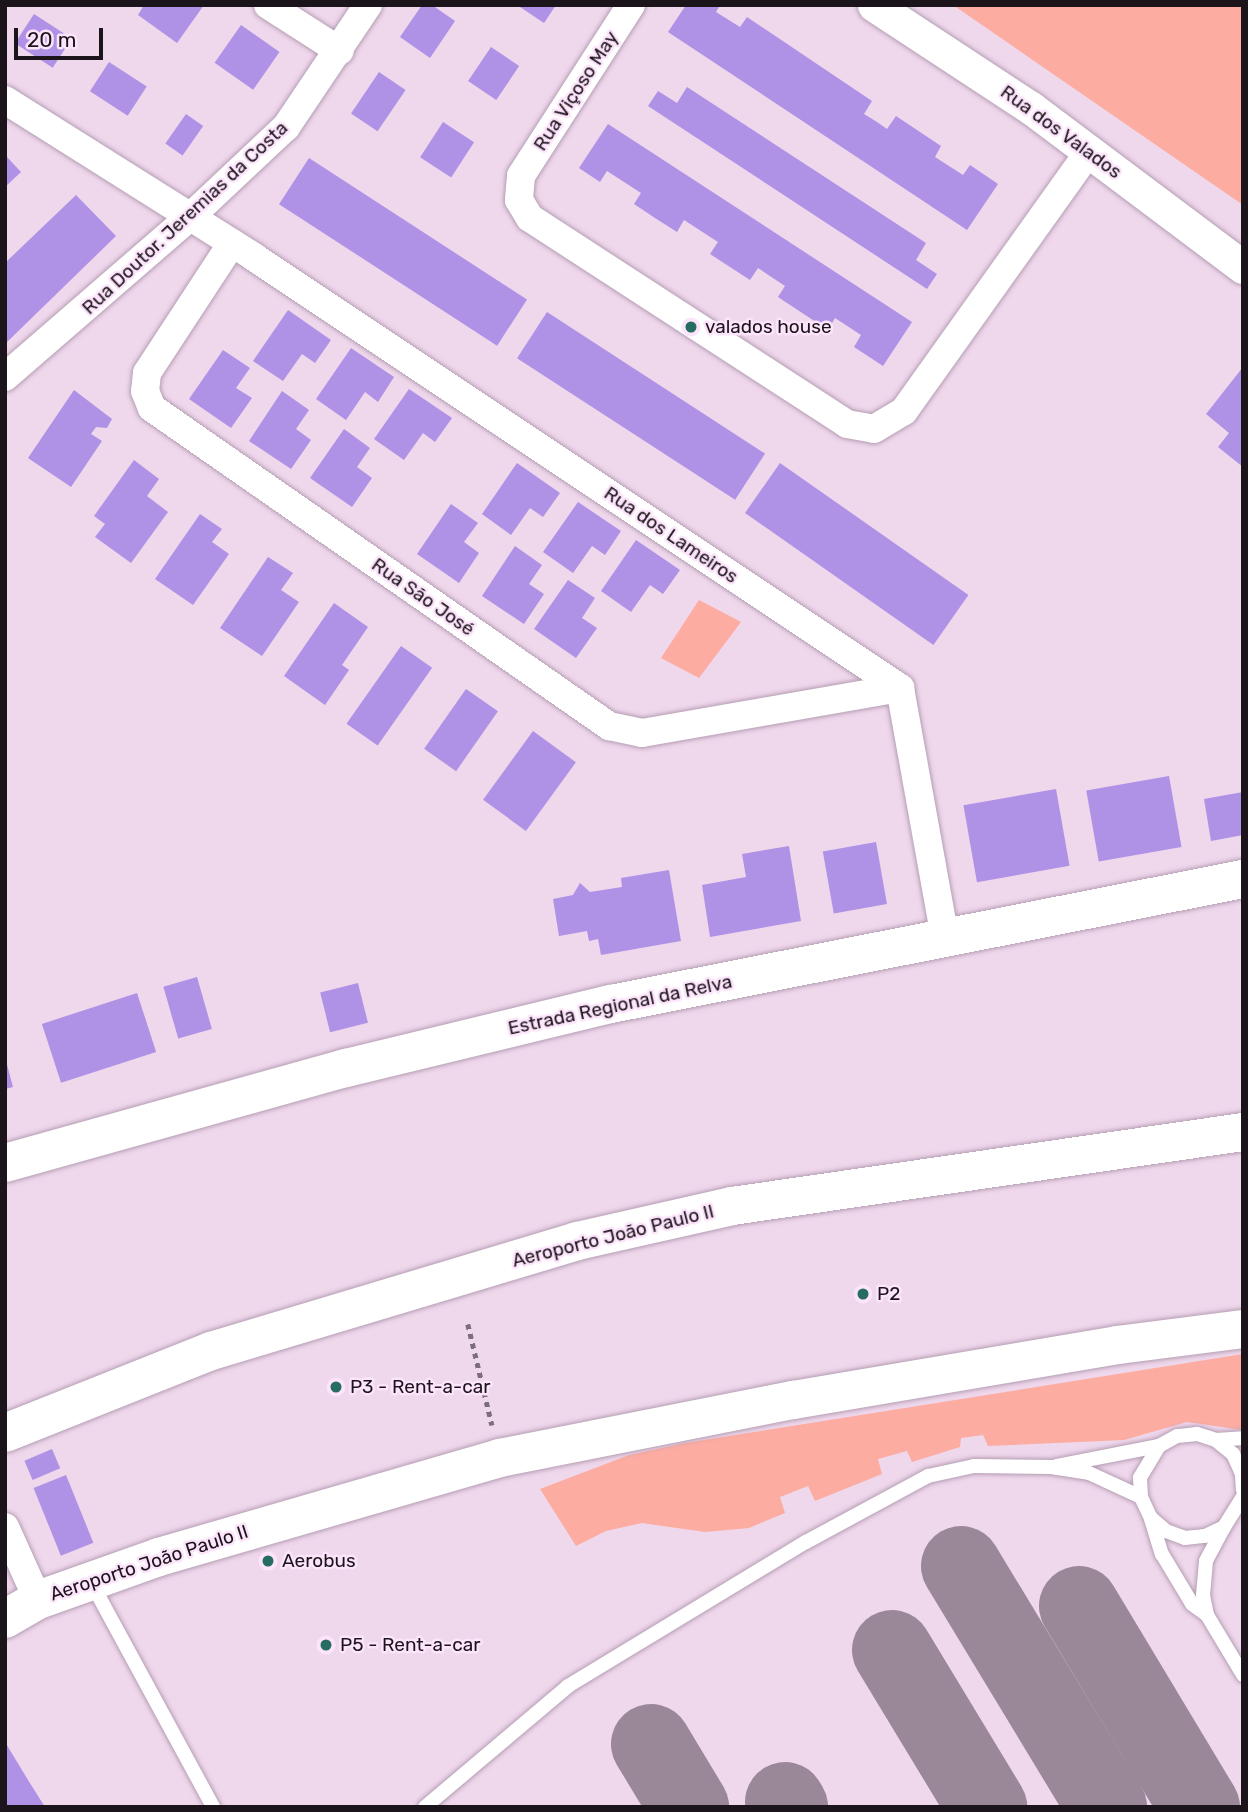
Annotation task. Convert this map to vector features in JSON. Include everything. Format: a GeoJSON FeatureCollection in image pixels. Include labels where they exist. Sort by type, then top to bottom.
{"type":"FeatureCollection","features":[{"type":"Feature","properties":{"kind":"main road","name":"Estrada Regional da Relva"},"geometry":{"type":"LineString","coordinates":[[5,1163],[346,1068],[611,1004],[1243,879]]}},
{"type":"Feature","properties":{"kind":"main road","name":"Aeroporto João Paulo II"},"geometry":{"type":"LineString","coordinates":[[5,1433],[211,1350],[577,1241],[732,1206],[1243,1132]]}},
{"type":"Feature","properties":{"kind":"main road","name":"Aeroporto João Paulo II"},"geometry":{"type":"LineString","coordinates":[[5,1619],[38,1601],[90,1581],[500,1458],[793,1400],[1118,1345],[1243,1329]]}},
{"type":"Feature","properties":{"kind":"street"},"geometry":{"type":"LineString","coordinates":[[268,5],[340,51]]}},
{"type":"Feature","properties":{"kind":"street","name":"Rua Doutor. Jeremias da Costa"},"geometry":{"type":"LineString","coordinates":[[5,377],[190,217],[286,127],[340,51],[368,5]]}},
{"type":"Feature","properties":{"kind":"street","name":"Rua Viçoso May"},"geometry":{"type":"LineString","coordinates":[[631,5],[521,176],[519,200],[530,218],[848,424],[874,429],[904,411],[1088,152]]}},
{"type":"Feature","properties":{"kind":"street","name":"Rua dos Valados"},"geometry":{"type":"LineString","coordinates":[[874,5],[1031,108],[1243,267]]}},
{"type":"Feature","properties":{"kind":"street","name":"Rua dos Lameiros"},"geometry":{"type":"LineString","coordinates":[[5,100],[232,243],[900,688]]}},
{"type":"Feature","properties":{"kind":"street","name":"Rua São José"},"geometry":{"type":"LineString","coordinates":[[232,243],[148,373],[145,391],[152,408],[609,726],[642,733],[900,688]]}},
{"type":"Feature","properties":{"kind":"street"},"geometry":{"type":"LineString","coordinates":[[900,688],[945,937]]}},
{"type":"Feature","properties":{"kind":"street"},"geometry":{"type":"LineString","coordinates":[[5,1527],[38,1601]]}},
{"type":"Feature","properties":{"kind":"lane"},"geometry":{"type":"LineString","coordinates":[[425,1807],[568,1686],[806,1542],[948,1469],[1051,1467],[1159,1446],[1177,1436],[1197,1434],[1216,1440],[1243,1438]]}},
{"type":"Feature","properties":{"kind":"lane"},"geometry":{"type":"LineString","coordinates":[[1216,1440],[1233,1454],[1242,1474],[1243,1490]]}},
{"type":"Feature","properties":{"kind":"lane"},"geometry":{"type":"LineString","coordinates":[[1159,1446],[1140,1478],[1141,1497],[1151,1518],[1162,1554],[1192,1604],[1207,1615],[1239,1659],[1243,1675]]}},
{"type":"Feature","properties":{"kind":"lane"},"geometry":{"type":"LineString","coordinates":[[1051,1467],[1102,1477],[1141,1497]]}},
{"type":"Feature","properties":{"kind":"lane"},"geometry":{"type":"LineString","coordinates":[[1207,1615],[1202,1578],[1224,1527],[1243,1496]]}},
{"type":"Feature","properties":{"kind":"lane"},"geometry":{"type":"LineString","coordinates":[[1151,1518],[1166,1531],[1185,1538],[1205,1536],[1224,1527]]}},
{"type":"Feature","properties":{"kind":"lane"},"geometry":{"type":"LineString","coordinates":[[90,1581],[213,1807]]}},
{"type":"Feature","properties":{"kind":"path"},"geometry":{"type":"LineString","coordinates":[[468,1324],[500,1458]]}},
{"type":"Feature","properties":{"kind":"shaded area"},"geometry":{"type":"Polygon","coordinates":[[[953,5],[1243,5],[1243,205],[953,5]]]}},
{"type":"Feature","properties":{"kind":"shaded area"},"geometry":{"type":"Polygon","coordinates":[[[699,600],[741,622],[699,678],[661,658],[699,600]]]}},
{"type":"Feature","properties":{"kind":"shaded area"},"geometry":{"type":"Polygon","coordinates":[[[1243,1354],[1243,1430],[1187,1422],[1124,1440],[988,1446],[983,1435],[961,1438],[960,1447],[912,1462],[907,1451],[878,1459],[882,1474],[815,1501],[808,1486],[780,1497],[785,1513],[749,1528],[705,1532],[642,1523],[606,1531],[576,1546],[540,1489],[629,1455],[685,1443],[1243,1354]]]}},
{"type":"Feature","properties":{"kind":"building"},"geometry":{"type":"Polygon","coordinates":[[[144,5],[204,5],[177,43],[138,15],[144,5]]]}},
{"type":"Feature","properties":{"kind":"building"},"geometry":{"type":"Polygon","coordinates":[[[422,5],[432,5],[455,21],[430,58],[400,37],[422,5]]]}},
{"type":"Feature","properties":{"kind":"building"},"geometry":{"type":"Polygon","coordinates":[[[517,5],[556,5],[544,23],[517,5]]]}},
{"type":"Feature","properties":{"kind":"building"},"geometry":{"type":"Polygon","coordinates":[[[686,5],[720,5],[716,12],[740,27],[747,17],[872,101],[864,114],[887,129],[896,116],[941,146],[935,157],[963,175],[970,165],[998,184],[967,230],[668,32],[686,5]]]}},
{"type":"Feature","properties":{"kind":"building"},"geometry":{"type":"Polygon","coordinates":[[[34,14],[72,39],[53,68],[15,43],[34,14]]]}},
{"type":"Feature","properties":{"kind":"building"},"geometry":{"type":"Polygon","coordinates":[[[241,25],[280,52],[253,90],[215,63],[241,25]]]}},
{"type":"Feature","properties":{"kind":"building"},"geometry":{"type":"Polygon","coordinates":[[[491,47],[519,66],[496,100],[468,81],[491,47]]]}},
{"type":"Feature","properties":{"kind":"building"},"geometry":{"type":"Polygon","coordinates":[[[109,62],[147,87],[128,116],[90,91],[109,62]]]}},
{"type":"Feature","properties":{"kind":"building"},"geometry":{"type":"Polygon","coordinates":[[[379,72],[406,90],[378,131],[351,113],[379,72]]]}},
{"type":"Feature","properties":{"kind":"building"},"geometry":{"type":"Polygon","coordinates":[[[687,87],[926,243],[916,260],[937,274],[927,289],[648,106],[658,91],[677,103],[687,87]]]}},
{"type":"Feature","properties":{"kind":"building"},"geometry":{"type":"Polygon","coordinates":[[[186,114],[203,126],[183,156],[165,143],[186,114]]]}},
{"type":"Feature","properties":{"kind":"building"},"geometry":{"type":"Polygon","coordinates":[[[443,122],[474,142],[451,177],[420,157],[443,122]]]}},
{"type":"Feature","properties":{"kind":"building"},"geometry":{"type":"Polygon","coordinates":[[[608,124],[912,322],[883,366],[854,347],[861,335],[835,318],[828,330],[778,297],[785,286],[758,268],[750,280],[710,254],[718,242],[684,220],[677,232],[655,218],[634,204],[641,193],[607,171],[600,182],[579,168],[608,124]]]}},
{"type":"Feature","properties":{"kind":"building"},"geometry":{"type":"Polygon","coordinates":[[[5,155],[21,172],[5,187],[5,155]]]}},
{"type":"Feature","properties":{"kind":"building"},"geometry":{"type":"Polygon","coordinates":[[[309,158],[527,300],[497,346],[279,204],[309,158]]]}},
{"type":"Feature","properties":{"kind":"building"},"geometry":{"type":"Polygon","coordinates":[[[76,195],[116,236],[5,344],[5,263],[76,195]]]}},
{"type":"Feature","properties":{"kind":"building"},"geometry":{"type":"Polygon","coordinates":[[[288,310],[331,340],[315,363],[302,354],[283,381],[253,361],[288,310]]]}},
{"type":"Feature","properties":{"kind":"building"},"geometry":{"type":"Polygon","coordinates":[[[547,312],[765,454],[735,500],[517,358],[547,312]]]}},
{"type":"Feature","properties":{"kind":"building"},"geometry":{"type":"Polygon","coordinates":[[[351,348],[394,377],[378,402],[365,392],[346,420],[316,399],[351,348]]]}},
{"type":"Feature","properties":{"kind":"building"},"geometry":{"type":"Polygon","coordinates":[[[223,350],[250,368],[236,388],[252,398],[231,428],[189,399],[223,350]]]}},
{"type":"Feature","properties":{"kind":"building"},"geometry":{"type":"Polygon","coordinates":[[[1243,367],[1243,467],[1218,447],[1229,433],[1206,414],[1243,367]]]}},
{"type":"Feature","properties":{"kind":"building"},"geometry":{"type":"Polygon","coordinates":[[[409,389],[452,418],[435,442],[423,433],[404,460],[374,439],[409,389]]]}},
{"type":"Feature","properties":{"kind":"building"},"geometry":{"type":"Polygon","coordinates":[[[74,390],[112,419],[107,428],[96,427],[91,434],[102,441],[71,487],[28,458],[74,390]]]}},
{"type":"Feature","properties":{"kind":"building"},"geometry":{"type":"Polygon","coordinates":[[[282,391],[309,410],[296,429],[311,440],[291,469],[249,441],[282,391]]]}},
{"type":"Feature","properties":{"kind":"building"},"geometry":{"type":"Polygon","coordinates":[[[344,429],[370,448],[357,467],[372,478],[352,507],[310,478],[344,429]]]}},
{"type":"Feature","properties":{"kind":"building"},"geometry":{"type":"Polygon","coordinates":[[[134,460],[159,479],[147,496],[168,512],[131,563],[95,537],[105,524],[94,516],[134,460]]]}},
{"type":"Feature","properties":{"kind":"building"},"geometry":{"type":"Polygon","coordinates":[[[517,463],[560,493],[543,517],[530,508],[511,535],[482,514],[517,463]]]}},
{"type":"Feature","properties":{"kind":"building"},"geometry":{"type":"Polygon","coordinates":[[[780,463],[968,595],[933,645],[745,513],[780,463]]]}},
{"type":"Feature","properties":{"kind":"building"},"geometry":{"type":"Polygon","coordinates":[[[578,502],[621,531],[605,555],[592,546],[573,573],[543,552],[578,502]]]}},
{"type":"Feature","properties":{"kind":"building"},"geometry":{"type":"Polygon","coordinates":[[[451,504],[478,523],[464,542],[479,553],[459,583],[417,554],[451,504]]]}},
{"type":"Feature","properties":{"kind":"building"},"geometry":{"type":"Polygon","coordinates":[[[200,514],[222,529],[212,542],[229,554],[193,605],[155,579],[200,514]]]}},
{"type":"Feature","properties":{"kind":"building"},"geometry":{"type":"Polygon","coordinates":[[[636,540],[680,570],[663,594],[650,585],[631,612],[601,591],[636,540]]]}},
{"type":"Feature","properties":{"kind":"building"},"geometry":{"type":"Polygon","coordinates":[[[515,546],[542,565],[529,584],[544,594],[524,624],[482,596],[515,546]]]}},
{"type":"Feature","properties":{"kind":"building"},"geometry":{"type":"Polygon","coordinates":[[[268,557],[293,573],[281,590],[299,602],[262,656],[220,628],[268,557]]]}},
{"type":"Feature","properties":{"kind":"building"},"geometry":{"type":"Polygon","coordinates":[[[568,580],[595,598],[582,618],[597,628],[576,658],[534,629],[568,580]]]}},
{"type":"Feature","properties":{"kind":"building"},"geometry":{"type":"Polygon","coordinates":[[[334,603],[368,627],[342,665],[349,670],[325,705],[284,676],[334,603]]]}},
{"type":"Feature","properties":{"kind":"building"},"geometry":{"type":"Polygon","coordinates":[[[401,646],[432,668],[378,746],[347,724],[401,646]]]}},
{"type":"Feature","properties":{"kind":"building"},"geometry":{"type":"Polygon","coordinates":[[[466,689],[498,711],[456,771],[424,749],[466,689]]]}},
{"type":"Feature","properties":{"kind":"building"},"geometry":{"type":"Polygon","coordinates":[[[533,731],[576,762],[526,831],[483,800],[533,731]]]}},
{"type":"Feature","properties":{"kind":"building"},"geometry":{"type":"Polygon","coordinates":[[[1169,776],[1182,847],[1099,861],[1086,791],[1169,776]]]}},
{"type":"Feature","properties":{"kind":"building"},"geometry":{"type":"Polygon","coordinates":[[[1056,789],[1070,866],[977,882],[963,805],[1056,789]]]}},
{"type":"Feature","properties":{"kind":"building"},"geometry":{"type":"Polygon","coordinates":[[[1243,792],[1243,835],[1211,841],[1204,799],[1243,792]]]}},
{"type":"Feature","properties":{"kind":"building"},"geometry":{"type":"Polygon","coordinates":[[[876,842],[887,904],[834,913],[823,851],[876,842]]]}},
{"type":"Feature","properties":{"kind":"building"},"geometry":{"type":"Polygon","coordinates":[[[789,846],[801,921],[710,937],[702,885],[746,877],[742,854],[789,846]]]}},
{"type":"Feature","properties":{"kind":"building"},"geometry":{"type":"Polygon","coordinates":[[[669,870],[681,941],[601,955],[598,939],[589,941],[587,931],[559,936],[553,899],[573,895],[580,883],[590,892],[622,887],[621,878],[669,870]]]}},
{"type":"Feature","properties":{"kind":"building"},"geometry":{"type":"Polygon","coordinates":[[[197,977],[212,1029],[178,1039],[163,987],[197,977]]]}},
{"type":"Feature","properties":{"kind":"building"},"geometry":{"type":"Polygon","coordinates":[[[358,983],[368,1023],[330,1032],[320,992],[358,983]]]}},
{"type":"Feature","properties":{"kind":"building"},"geometry":{"type":"Polygon","coordinates":[[[137,993],[156,1052],[61,1083],[42,1024],[137,993]]]}},
{"type":"Feature","properties":{"kind":"building"},"geometry":{"type":"Polygon","coordinates":[[[5,1057],[13,1087],[5,1089],[5,1057]]]}},
{"type":"Feature","properties":{"kind":"building"},"geometry":{"type":"Polygon","coordinates":[[[52,1449],[60,1468],[33,1480],[24,1461],[52,1449]]]}},
{"type":"Feature","properties":{"kind":"building"},"geometry":{"type":"Polygon","coordinates":[[[66,1475],[93,1543],[61,1556],[34,1488],[66,1475]]]}},
{"type":"Feature","properties":{"kind":"building"},"geometry":{"type":"Polygon","coordinates":[[[5,1742],[28,1780],[45,1807],[5,1807],[5,1742]]]}},
{"type":"Feature","properties":{"kind":"taxiway"},"geometry":{"type":"LineString","coordinates":[[961,1566],[1107,1807]]}},
{"type":"Feature","properties":{"kind":"taxiway"},"geometry":{"type":"LineString","coordinates":[[1079,1606],[1200,1807]]}},
{"type":"Feature","properties":{"kind":"taxiway"},"geometry":{"type":"LineString","coordinates":[[892,1650],[987,1807]]}},
{"type":"Feature","properties":{"kind":"taxiway"},"geometry":{"type":"LineString","coordinates":[[651,1744],[689,1807]]}},
{"type":"Feature","properties":{"kind":"taxiway"},"geometry":{"type":"LineString","coordinates":[[785,1802],[788,1807]]}},
{"type":"Feature","properties":{"kind":"place","name":"valados house"},"geometry":{"type":"Point","coordinates":[691,327]}},
{"type":"Feature","properties":{"kind":"place","name":"P2"},"geometry":{"type":"Point","coordinates":[863,1294]}},
{"type":"Feature","properties":{"kind":"place","name":"P3 - Rent-a-car"},"geometry":{"type":"Point","coordinates":[336,1387]}},
{"type":"Feature","properties":{"kind":"place","name":"Aerobus"},"geometry":{"type":"Point","coordinates":[268,1561]}},
{"type":"Feature","properties":{"kind":"place","name":"P5 - Rent-a-car"},"geometry":{"type":"Point","coordinates":[326,1645]}}]}
